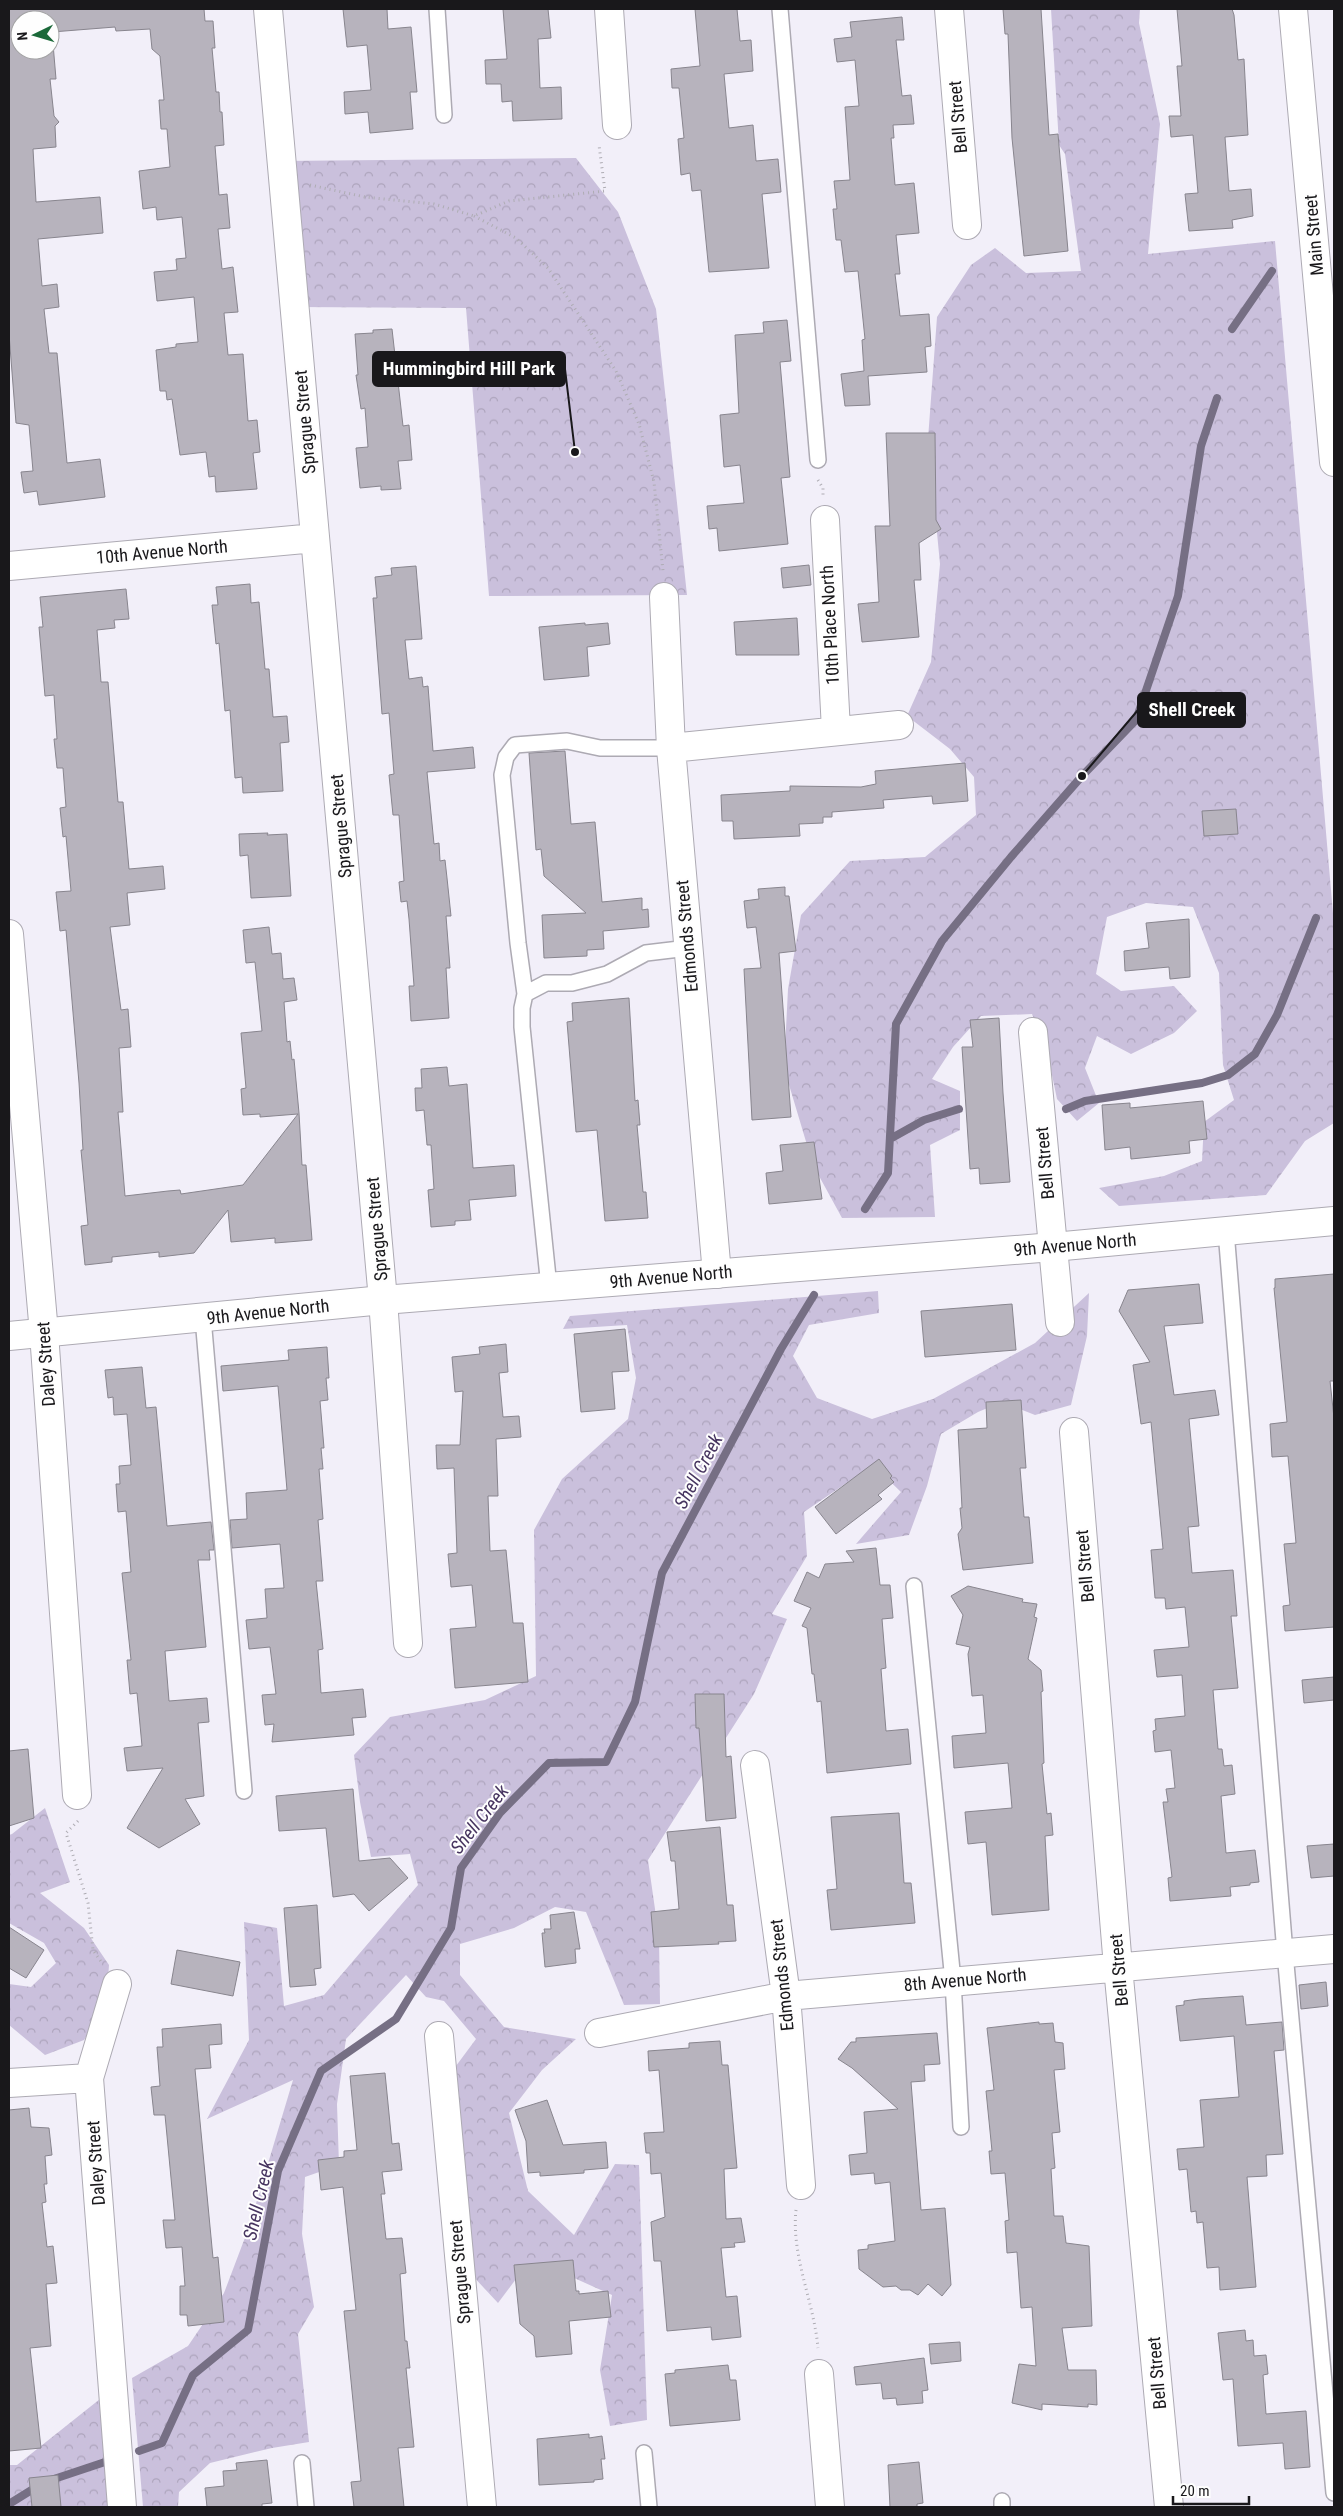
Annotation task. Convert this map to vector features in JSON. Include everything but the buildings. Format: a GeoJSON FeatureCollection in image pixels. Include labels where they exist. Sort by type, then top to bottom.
{"type":"FeatureCollection","features":[{"type":"Feature","properties":{"kind":"street","name":"Sprague Street"},"geometry":{"type":"LineString","coordinates":[[268,9],[383,1300],[408,1643]]}},
{"type":"Feature","properties":{"kind":"street"},"geometry":{"type":"LineString","coordinates":[[609,9],[617,124]]}},
{"type":"Feature","properties":{"kind":"street","name":"Bell Street"},"geometry":{"type":"LineString","coordinates":[[950,9],[967,225]]}},
{"type":"Feature","properties":{"kind":"street","name":"Main Street"},"geometry":{"type":"LineString","coordinates":[[1294,9],[1334,462]]}},
{"type":"Feature","properties":{"kind":"street","name":"10th Place North"},"geometry":{"type":"LineString","coordinates":[[824,520],[836,730]]}},
{"type":"Feature","properties":{"kind":"street","name":"10th Avenue North"},"geometry":{"type":"LineString","coordinates":[[9,566],[315,538]]}},
{"type":"Feature","properties":{"kind":"street","name":"Edmonds Street"},"geometry":{"type":"LineString","coordinates":[[664,597],[671,748],[717,1274]]}},
{"type":"Feature","properties":{"kind":"street"},"geometry":{"type":"LineString","coordinates":[[671,748],[899,725]]}},
{"type":"Feature","properties":{"kind":"street","name":"Daley Street"},"geometry":{"type":"LineString","coordinates":[[9,934],[44,1334],[77,1795]]}},
{"type":"Feature","properties":{"kind":"street","name":"Bell Street"},"geometry":{"type":"LineString","coordinates":[[1033,1032],[1060,1322]]}},
{"type":"Feature","properties":{"kind":"street","name":"9th Avenue North"},"geometry":{"type":"LineString","coordinates":[[9,1336],[383,1300],[1053,1247],[1334,1221]]}},
{"type":"Feature","properties":{"kind":"street","name":"Bell Street"},"geometry":{"type":"LineString","coordinates":[[1074,1432],[1118,1967],[1169,2507]]}},
{"type":"Feature","properties":{"kind":"street","name":"Edmonds Street"},"geometry":{"type":"LineString","coordinates":[[756,1765],[786,1996],[801,2185]]}},
{"type":"Feature","properties":{"kind":"street","name":"8th Avenue North"},"geometry":{"type":"LineString","coordinates":[[599,2033],[786,1996],[1334,1949]]}},
{"type":"Feature","properties":{"kind":"street","name":"Daley Street"},"geometry":{"type":"LineString","coordinates":[[117,1984],[89,2078],[122,2507]]}},
{"type":"Feature","properties":{"kind":"street","name":"Sprague Street"},"geometry":{"type":"LineString","coordinates":[[439,2036],[482,2507]]}},
{"type":"Feature","properties":{"kind":"street"},"geometry":{"type":"LineString","coordinates":[[9,2082],[89,2078]]}},
{"type":"Feature","properties":{"kind":"street"},"geometry":{"type":"LineString","coordinates":[[819,2374],[830,2507]]}},
{"type":"Feature","properties":{"kind":"lane"},"geometry":{"type":"LineString","coordinates":[[437,9],[444,115]]}},
{"type":"Feature","properties":{"kind":"lane"},"geometry":{"type":"LineString","coordinates":[[780,9],[818,460]]}},
{"type":"Feature","properties":{"kind":"lane"},"geometry":{"type":"LineString","coordinates":[[549,1287],[522,1027],[522,1008],[525,994],[518,943],[502,775],[506,757],[515,745],[527,743],[567,741],[600,748],[671,748]]}},
{"type":"Feature","properties":{"kind":"lane"},"geometry":{"type":"LineString","coordinates":[[525,994],[546,983],[572,982],[607,974],[646,953],[688,948]]}},
{"type":"Feature","properties":{"kind":"lane"},"geometry":{"type":"LineString","coordinates":[[1226,1231],[1284,1953],[1334,2493]]}},
{"type":"Feature","properties":{"kind":"lane"},"geometry":{"type":"LineString","coordinates":[[203,1318],[244,1791]]}},
{"type":"Feature","properties":{"kind":"lane"},"geometry":{"type":"LineString","coordinates":[[914,1586],[953,1981],[961,2127]]}},
{"type":"Feature","properties":{"kind":"lane"},"geometry":{"type":"LineString","coordinates":[[644,2453],[649,2507]]}},
{"type":"Feature","properties":{"kind":"lane"},"geometry":{"type":"LineString","coordinates":[[302,2464],[306,2507]]}},
{"type":"Feature","properties":{"kind":"path"},"geometry":{"type":"LineString","coordinates":[[474,216],[509,201],[605,191],[598,129],[617,124]]}},
{"type":"Feature","properties":{"kind":"path"},"geometry":{"type":"LineString","coordinates":[[283,178],[364,197],[434,204],[474,216],[516,238],[548,268],[616,371],[639,424],[654,482],[664,597]]}},
{"type":"Feature","properties":{"kind":"path"},"geometry":{"type":"LineString","coordinates":[[66,1833],[88,1904],[93,1950],[117,1984]]}},
{"type":"Feature","properties":{"kind":"path"},"geometry":{"type":"LineString","coordinates":[[801,2185],[793,2189],[797,2203],[794,2222],[803,2279],[816,2331],[819,2374]]}},
{"type":"Feature","properties":{"kind":"green space"},"geometry":{"type":"Polygon","coordinates":[[[1051,9],[1140,9],[1139,23],[1160,124],[1148,254],[1275,241],[1334,925],[1334,1123],[1305,1141],[1266,1195],[1119,1206],[1099,1188],[1164,1176],[1202,1161],[1204,1122],[1234,1100],[1223,1065],[1219,973],[1193,907],[1146,903],[1107,917],[1096,974],[1121,991],[1174,986],[1197,1011],[1174,1033],[1131,1054],[1097,1036],[1085,1068],[1099,1103],[1077,1121],[1057,1099],[1047,1051],[1032,1014],[981,1016],[953,1047],[932,1079],[960,1091],[960,1130],[930,1145],[935,1217],[842,1218],[813,1165],[784,1068],[788,989],[801,915],[850,861],[925,857],[976,815],[974,777],[950,749],[907,716],[931,662],[940,564],[928,439],[937,317],[971,265],[995,248],[1026,273],[1081,271],[1065,154],[1059,145],[1051,9]]]}},
{"type":"Feature","properties":{"kind":"green space"},"geometry":{"type":"Polygon","coordinates":[[[576,158],[618,212],[656,309],[687,595],[489,596],[466,308],[295,307],[281,161],[576,158]]]}},
{"type":"Feature","properties":{"kind":"green space"},"geometry":{"type":"Polygon","coordinates":[[[878,1291],[879,1313],[809,1325],[793,1356],[817,1398],[872,1419],[933,1399],[1035,1343],[1089,1293],[1087,1336],[1071,1405],[1035,1415],[1002,1402],[978,1412],[941,1434],[927,1486],[909,1535],[856,1544],[901,1492],[873,1465],[804,1512],[807,1556],[772,1614],[787,1619],[754,1694],[648,1860],[659,1937],[660,2004],[624,2005],[586,1912],[555,1907],[514,1928],[460,1944],[460,1975],[504,2027],[576,2039],[542,2070],[509,2113],[528,2191],[574,2235],[615,2164],[639,2165],[647,2420],[610,2426],[600,2370],[612,2295],[563,2273],[525,2267],[498,2303],[470,2273],[450,2074],[476,2039],[444,2001],[426,1997],[406,1975],[346,2039],[337,2104],[339,2165],[305,2177],[302,2234],[314,2307],[298,2334],[309,2442],[272,2448],[210,2463],[179,2492],[178,2507],[143,2507],[132,2378],[188,2346],[224,2293],[249,2227],[293,2080],[207,2119],[249,2040],[244,1922],[277,1928],[284,2006],[324,1995],[418,1885],[410,1854],[371,1857],[360,1802],[354,1755],[390,1717],[485,1700],[536,1676],[534,1530],[562,1479],[628,1419],[636,1378],[627,1325],[563,1329],[570,1316],[878,1291]]]}},
{"type":"Feature","properties":{"kind":"green space"},"geometry":{"type":"Polygon","coordinates":[[[45,1808],[70,1882],[40,1893],[84,1928],[109,1965],[106,2006],[84,2040],[45,2055],[9,2025],[9,1984],[31,1987],[56,1963],[44,1943],[9,1923],[9,1835],[45,1808]]]}},
{"type":"Feature","properties":{"kind":"green space"},"geometry":{"type":"Polygon","coordinates":[[[100,2399],[109,2507],[9,2507],[9,2465],[17,2465],[100,2399]]]}},
{"type":"Feature","properties":{"kind":"waterway","name":"Shell Creek"},"geometry":{"type":"LineString","coordinates":[[1232,329],[1272,271]]}},
{"type":"Feature","properties":{"kind":"waterway","name":"Shell Creek"},"geometry":{"type":"LineString","coordinates":[[865,1209],[888,1173],[896,1024],[942,941],[1011,857],[1082,776],[1136,720],[1178,596],[1201,446],[1217,398]]}},
{"type":"Feature","properties":{"kind":"waterway"},"geometry":{"type":"LineString","coordinates":[[1066,1109],[1085,1101],[1202,1083],[1228,1075],[1255,1054],[1277,1015],[1316,918]]}},
{"type":"Feature","properties":{"kind":"waterway"},"geometry":{"type":"LineString","coordinates":[[890,1139],[924,1120],[959,1109]]}},
{"type":"Feature","properties":{"kind":"waterway","name":"Shell Creek"},"geometry":{"type":"LineString","coordinates":[[139,2451],[162,2443],[193,2375],[248,2330],[278,2171],[321,2071],[396,2019],[451,1928],[461,1868],[500,1813],[549,1763],[606,1762],[635,1702],[662,1573],[781,1349],[814,1295]]}},
{"type":"Feature","properties":{"kind":"waterway","name":"Shell Creek"},"geometry":{"type":"LineString","coordinates":[[48,2481],[108,2461]]}},
{"type":"Feature","properties":{"kind":"waterway","name":"Shell Creek"},"geometry":{"type":"LineString","coordinates":[[9,2504],[38,2486]]}},
{"type":"Feature","properties":{"kind":"place","name":"Hummingbird Hill Park"},"geometry":{"type":"Point","coordinates":[575,452]}},
{"type":"Feature","properties":{"kind":"place","name":"Shell Creek"},"geometry":{"type":"Point","coordinates":[1082,776]}}]}
